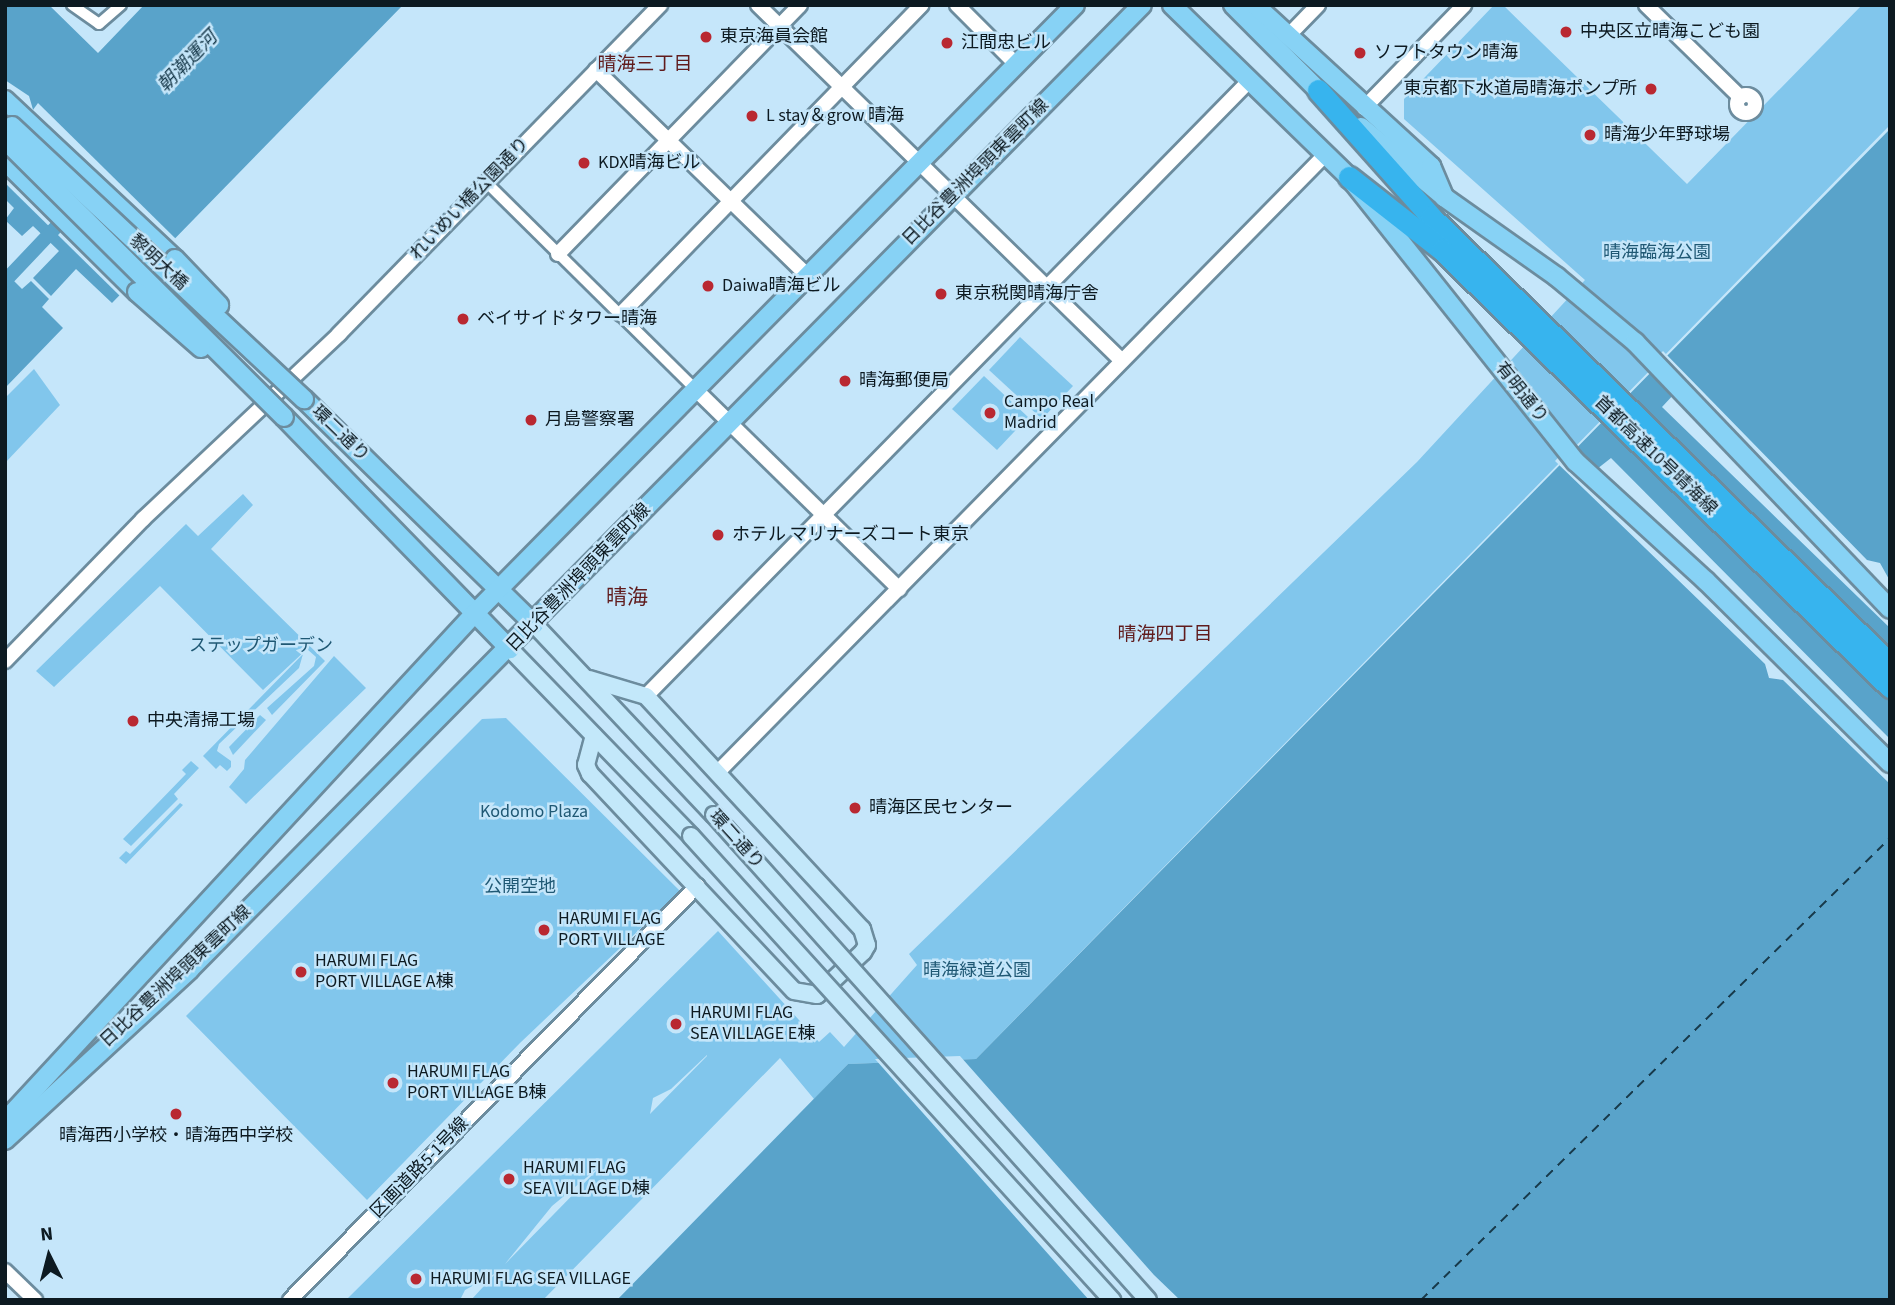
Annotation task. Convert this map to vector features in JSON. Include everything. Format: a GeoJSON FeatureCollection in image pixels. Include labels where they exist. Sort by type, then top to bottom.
{"type":"FeatureCollection","features":[{"type":"Feature","properties":{"kind":"highway"},"geometry":{"type":"LineString","coordinates":[[1318,90],[1425,222]]}},
{"type":"Feature","properties":{"kind":"highway"},"geometry":{"type":"LineString","coordinates":[[1349,177],[1425,222]]}},
{"type":"Feature","properties":{"kind":"highway","name":"首都高速10号晴海線"},"geometry":{"type":"LineString","coordinates":[[1425,222],[1890,664]]}},
{"type":"Feature","properties":{"kind":"highway","name":"首都高速10号晴海線"},"geometry":{"type":"LineString","coordinates":[[1425,222],[1890,687]]}},
{"type":"Feature","properties":{"kind":"main road","name":"日比谷豊洲埠頭東雲町線"},"geometry":{"type":"LineString","coordinates":[[5,1121],[167,950],[475,613],[1075,5]]}},
{"type":"Feature","properties":{"kind":"main road","name":"日比谷豊洲埠頭東雲町線"},"geometry":{"type":"LineString","coordinates":[[5,1140],[239,919],[510,649],[1142,5]]}},
{"type":"Feature","properties":{"kind":"main road","name":"有明通り"},"geometry":{"type":"LineString","coordinates":[[1172,5],[1349,177],[1576,462],[1706,581],[1890,763]]}},
{"type":"Feature","properties":{"kind":"main road"},"geometry":{"type":"LineString","coordinates":[[1233,5],[1318,90],[1444,197],[1557,277],[1673,378],[1890,609]]}},
{"type":"Feature","properties":{"kind":"main road"},"geometry":{"type":"LineString","coordinates":[[1255,5],[1364,108],[1431,166],[1444,197]]}},
{"type":"Feature","properties":{"kind":"main road"},"geometry":{"type":"LineString","coordinates":[[5,100],[175,259],[304,399]]}},
{"type":"Feature","properties":{"kind":"main road","name":"黎明大橋"},"geometry":{"type":"LineString","coordinates":[[9,133],[304,399]]}},
{"type":"Feature","properties":{"kind":"main road","name":"黎明大橋"},"geometry":{"type":"LineString","coordinates":[[9,133],[284,417]]}},
{"type":"Feature","properties":{"kind":"main road"},"geometry":{"type":"LineString","coordinates":[[5,161],[137,292],[284,417]]}},
{"type":"Feature","properties":{"kind":"main road","name":"環二通り"},"geometry":{"type":"LineString","coordinates":[[304,399],[589,679],[1148,1300]]}},
{"type":"Feature","properties":{"kind":"main road","name":"環二通り"},"geometry":{"type":"LineString","coordinates":[[284,417],[691,836],[1112,1300]]}},
{"type":"Feature","properties":{"kind":"main road"},"geometry":{"type":"LineString","coordinates":[[589,679],[646,696],[862,929],[867,945],[817,995],[803,995],[590,774],[586,765],[594,736]]}},
{"type":"Feature","properties":{"kind":"main road"},"geometry":{"type":"LineString","coordinates":[[167,950],[185,961],[239,919]]}},
{"type":"Feature","properties":{"kind":"street"},"geometry":{"type":"LineString","coordinates":[[72,5],[99,24],[121,5]]}},
{"type":"Feature","properties":{"kind":"street","name":"れいめい橋公園通り"},"geometry":{"type":"LineString","coordinates":[[5,661],[143,519],[279,393],[660,5]]}},
{"type":"Feature","properties":{"kind":"street"},"geometry":{"type":"LineString","coordinates":[[758,5],[1122,361]]}},
{"type":"Feature","properties":{"kind":"street"},"geometry":{"type":"LineString","coordinates":[[558,254],[800,5]]}},
{"type":"Feature","properties":{"kind":"street"},"geometry":{"type":"LineString","coordinates":[[621,314],[922,5]]}},
{"type":"Feature","properties":{"kind":"street"},"geometry":{"type":"LineString","coordinates":[[957,5],[1016,64]]}},
{"type":"Feature","properties":{"kind":"street"},"geometry":{"type":"LineString","coordinates":[[1289,35],[1318,5]]}},
{"type":"Feature","properties":{"kind":"street"},"geometry":{"type":"LineString","coordinates":[[1364,108],[1464,5]]}},
{"type":"Feature","properties":{"kind":"street"},"geometry":{"type":"LineString","coordinates":[[1646,5],[1740,97]]}},
{"type":"Feature","properties":{"kind":"street"},"geometry":{"type":"LineString","coordinates":[[596,70],[808,275]]}},
{"type":"Feature","properties":{"kind":"street"},"geometry":{"type":"LineString","coordinates":[[646,696],[1250,80]]}},
{"type":"Feature","properties":{"kind":"street"},"geometry":{"type":"LineString","coordinates":[[718,772],[1326,154]]}},
{"type":"Feature","properties":{"kind":"street"},"geometry":{"type":"LineString","coordinates":[[486,182],[899,589]]}},
{"type":"Feature","properties":{"kind":"street","name":"区画道路5-1号線"},"geometry":{"type":"LineString","coordinates":[[290,1300],[697,886]]}},
{"type":"Feature","properties":{"kind":"street"},"geometry":{"type":"LineString","coordinates":[[5,1271],[35,1300]]}},
{"type":"Feature","properties":{"kind":"green space"},"geometry":{"type":"Polygon","coordinates":[[[1494,5],[1503,5],[1687,184],[1862,5],[1890,5],[1890,125],[976,1059],[848,1064],[814,1099],[780,1058],[543,1300],[471,1300],[496,1273],[465,1290],[460,1300],[346,1300],[718,931],[819,1042],[830,1032],[844,1047],[917,965],[909,954],[1417,462],[1585,280],[1404,119],[1404,99],[1494,5]],[[707,1056],[671,1089],[653,1098],[650,1114],[707,1056]],[[598,1169],[552,1206],[505,1264],[598,1169]]]}},
{"type":"Feature","properties":{"kind":"green space"},"geometry":{"type":"Polygon","coordinates":[[[1020,337],[1073,386],[1042,419],[989,370],[1020,337]]]}},
{"type":"Feature","properties":{"kind":"green space"},"geometry":{"type":"Polygon","coordinates":[[[34,369],[60,405],[5,463],[5,398],[34,369]]]}},
{"type":"Feature","properties":{"kind":"green space","name":"Campo Real Madrid"},"geometry":{"type":"Polygon","coordinates":[[[984,376],[1028,417],[997,450],[952,409],[984,376]]]}},
{"type":"Feature","properties":{"kind":"green space","name":"ステップガーデン"},"geometry":{"type":"Polygon","coordinates":[[[243,494],[253,505],[211,549],[325,661],[272,715],[267,708],[314,666],[316,657],[307,649],[263,690],[160,586],[54,687],[36,671],[186,524],[198,536],[243,494]]]}},
{"type":"Feature","properties":{"kind":"green space"},"geometry":{"type":"Polygon","coordinates":[[[303,654],[299,668],[219,744],[217,751],[231,761],[231,767],[227,771],[220,765],[216,769],[203,756],[303,654]]]}},
{"type":"Feature","properties":{"kind":"green space"},"geometry":{"type":"Polygon","coordinates":[[[334,656],[366,688],[246,804],[229,787],[244,769],[245,760],[334,656]]]}},
{"type":"Feature","properties":{"kind":"green space"},"geometry":{"type":"Polygon","coordinates":[[[260,715],[266,720],[233,755],[229,747],[260,715]]]}},
{"type":"Feature","properties":{"kind":"green space"},"geometry":{"type":"Polygon","coordinates":[[[506,718],[680,891],[520,1043],[367,1200],[186,1016],[482,719],[506,718]]]}},
{"type":"Feature","properties":{"kind":"green space"},"geometry":{"type":"Polygon","coordinates":[[[191,761],[199,768],[174,794],[178,799],[131,846],[123,839],[186,774],[182,770],[191,761]]]}},
{"type":"Feature","properties":{"kind":"green space"},"geometry":{"type":"Polygon","coordinates":[[[180,803],[183,805],[126,864],[119,858],[126,851],[130,854],[180,803]]]}},
{"type":"Feature","properties":{"kind":"water"},"geometry":{"type":"Polygon","coordinates":[[[5,5],[49,5],[98,53],[144,5],[403,5],[112,303],[76,269],[51,296],[33,278],[59,251],[33,226],[22,236],[5,220],[14,208],[5,199],[5,152],[34,113],[29,96],[5,80],[5,5]]]}},
{"type":"Feature","properties":{"kind":"water"},"geometry":{"type":"Polygon","coordinates":[[[1890,129],[1890,1300],[617,1300],[848,1064],[976,1059],[1890,129]]]}},
{"type":"Feature","properties":{"kind":"water"},"geometry":{"type":"Polygon","coordinates":[[[5,272],[22,289],[31,281],[49,299],[42,307],[63,328],[5,388],[5,272]]]}},
{"type":"Feature","properties":{"kind":"pier"},"geometry":{"type":"Polygon","coordinates":[[[38,103],[177,240],[121,297],[5,183],[5,148],[38,103]]]}},
{"type":"Feature","properties":{"kind":"pier"},"geometry":{"type":"Polygon","coordinates":[[[1663,351],[1867,560],[1880,563],[1890,581],[1890,628],[1662,407],[1675,393],[1648,366],[1663,351]]]}},
{"type":"Feature","properties":{"kind":"pier"},"geometry":{"type":"Polygon","coordinates":[[[1572,443],[1597,469],[1611,458],[1890,739],[1890,784],[1783,680],[1769,678],[1765,664],[1555,461],[1572,443]]]}},
{"type":"Feature","properties":{"kind":"pier"},"geometry":{"type":"Polygon","coordinates":[[[960,1056],[1154,1275],[1180,1300],[1089,1300],[875,1059],[960,1056]]]}},
{"type":"Feature","properties":{"kind":"waterway","name":"朝潮運河"},"geometry":{"type":"LineString","coordinates":[[5,281],[57,226]]}},
{"type":"Feature","properties":{"kind":"ferry route"},"geometry":{"type":"LineString","coordinates":[[1421,1300],[1890,838]]}},
{"type":"Feature","properties":{"kind":"place","name":"中央区立晴海こども園"},"geometry":{"type":"Point","coordinates":[1566,32]}},
{"type":"Feature","properties":{"kind":"place","name":"東京海員会館"},"geometry":{"type":"Point","coordinates":[706,37]}},
{"type":"Feature","properties":{"kind":"place","name":"江間忠ビル"},"geometry":{"type":"Point","coordinates":[947,43]}},
{"type":"Feature","properties":{"kind":"place","name":"ソフトタウン晴海"},"geometry":{"type":"Point","coordinates":[1360,53]}},
{"type":"Feature","properties":{"kind":"place","name":"東京都下水道局晴海ポンプ所"},"geometry":{"type":"Point","coordinates":[1651,89]}},
{"type":"Feature","properties":{"kind":"place","name":"L stay＆grow 晴海"},"geometry":{"type":"Point","coordinates":[752,116]}},
{"type":"Feature","properties":{"kind":"place","name":"晴海少年野球場"},"geometry":{"type":"Point","coordinates":[1590,135]}},
{"type":"Feature","properties":{"kind":"place","name":"KDX晴海ビル"},"geometry":{"type":"Point","coordinates":[584,163]}},
{"type":"Feature","properties":{"kind":"place","name":"Daiwa晴海ビル"},"geometry":{"type":"Point","coordinates":[708,286]}},
{"type":"Feature","properties":{"kind":"place","name":"東京税関晴海庁舎"},"geometry":{"type":"Point","coordinates":[941,294]}},
{"type":"Feature","properties":{"kind":"place","name":"ベイサイドタワー晴海"},"geometry":{"type":"Point","coordinates":[463,319]}},
{"type":"Feature","properties":{"kind":"place","name":"晴海郵便局"},"geometry":{"type":"Point","coordinates":[845,381]}},
{"type":"Feature","properties":{"kind":"place","name":"Campo Real Madrid"},"geometry":{"type":"Point","coordinates":[990,413]}},
{"type":"Feature","properties":{"kind":"place","name":"月島警察署"},"geometry":{"type":"Point","coordinates":[531,420]}},
{"type":"Feature","properties":{"kind":"place","name":"ホテル マリナーズコート東京"},"geometry":{"type":"Point","coordinates":[718,535]}},
{"type":"Feature","properties":{"kind":"place","name":"中央清掃工場"},"geometry":{"type":"Point","coordinates":[133,721]}},
{"type":"Feature","properties":{"kind":"place","name":"晴海区民センター"},"geometry":{"type":"Point","coordinates":[855,808]}},
{"type":"Feature","properties":{"kind":"place","name":"HARUMI FLAG PORT VILLAGE"},"geometry":{"type":"Point","coordinates":[544,930]}},
{"type":"Feature","properties":{"kind":"place","name":"HARUMI FLAG PORT VILLAGE A棟"},"geometry":{"type":"Point","coordinates":[301,972]}},
{"type":"Feature","properties":{"kind":"place","name":"HARUMI FLAG SEA VILLAGE E棟"},"geometry":{"type":"Point","coordinates":[676,1024]}},
{"type":"Feature","properties":{"kind":"place","name":"HARUMI FLAG PORT VILLAGE B棟"},"geometry":{"type":"Point","coordinates":[393,1083]}},
{"type":"Feature","properties":{"kind":"place","name":"晴海西小学校・晴海西中学校"},"geometry":{"type":"Point","coordinates":[176,1114]}},
{"type":"Feature","properties":{"kind":"place","name":"HARUMI FLAG SEA VILLAGE D棟"},"geometry":{"type":"Point","coordinates":[509,1179]}},
{"type":"Feature","properties":{"kind":"place","name":"HARUMI FLAG SEA VILLAGE"},"geometry":{"type":"Point","coordinates":[416,1279]}},
{"type":"Feature","properties":{"kind":"district","name":"晴海三丁目"},"geometry":{"type":"Point","coordinates":[645,65]}},
{"type":"Feature","properties":{"kind":"district","name":"晴海"},"geometry":{"type":"Point","coordinates":[627,597]}},
{"type":"Feature","properties":{"kind":"district","name":"晴海四丁目"},"geometry":{"type":"Point","coordinates":[1165,635]}},
{"type":"Feature","properties":{"kind":"park label","name":"晴海臨海公園"},"geometry":{"type":"Point","coordinates":[1657,253]}},
{"type":"Feature","properties":{"kind":"park label","name":"Kodomo Plaza"},"geometry":{"type":"Point","coordinates":[534,812]}},
{"type":"Feature","properties":{"kind":"park label","name":"公開空地"},"geometry":{"type":"Point","coordinates":[520,887]}},
{"type":"Feature","properties":{"kind":"park label","name":"晴海緑道公園"},"geometry":{"type":"Point","coordinates":[977,971]}}]}
